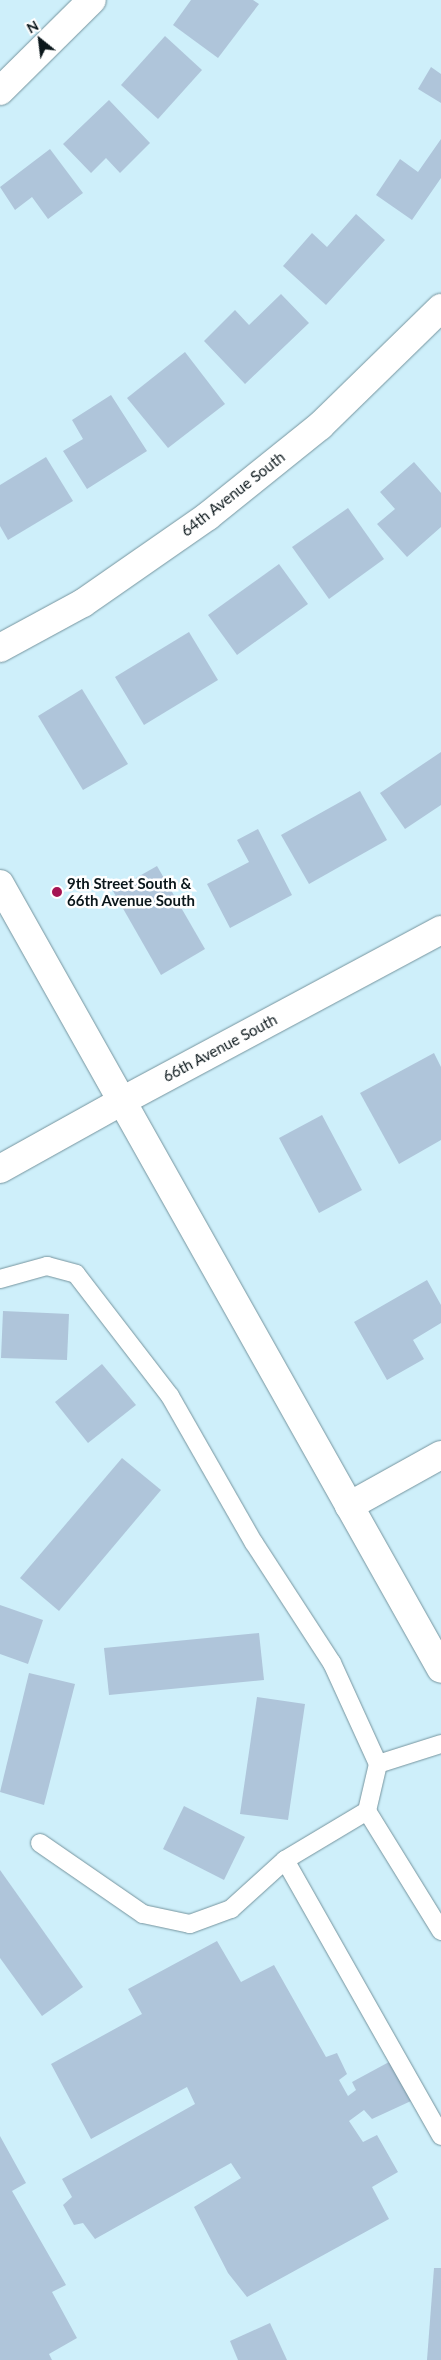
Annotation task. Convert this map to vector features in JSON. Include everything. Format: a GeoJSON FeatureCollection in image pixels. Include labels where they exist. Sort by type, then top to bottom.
{"type":"FeatureCollection","features":[{"type":"Feature","properties":{"kind":"street"},"geometry":{"type":"LineString","coordinates":[[0,91],[92,0]]}},
{"type":"Feature","properties":{"kind":"street","name":"64th Avenue South"},"geometry":{"type":"LineString","coordinates":[[0,648],[83,603],[208,516],[320,426],[441,308]]}},
{"type":"Feature","properties":{"kind":"street"},"geometry":{"type":"LineString","coordinates":[[0,884],[441,1669]]}},
{"type":"Feature","properties":{"kind":"street","name":"66th Avenue South"},"geometry":{"type":"LineString","coordinates":[[0,1170],[122,1101],[441,930]]}},
{"type":"Feature","properties":{"kind":"street"},"geometry":{"type":"LineString","coordinates":[[350,1506],[441,1455]]}},
{"type":"Feature","properties":{"kind":"lane"},"geometry":{"type":"LineString","coordinates":[[0,1279],[47,1266],[76,1274],[103,1306],[170,1396],[254,1543],[332,1662],[378,1764],[367,1811],[441,1931]]}},
{"type":"Feature","properties":{"kind":"lane"},"geometry":{"type":"LineString","coordinates":[[378,1764],[441,1744]]}},
{"type":"Feature","properties":{"kind":"lane"},"geometry":{"type":"LineString","coordinates":[[40,1844],[143,1914],[190,1924],[231,1909],[285,1860],[367,1811]]}},
{"type":"Feature","properties":{"kind":"lane"},"geometry":{"type":"LineString","coordinates":[[285,1860],[441,2136]]}},
{"type":"Feature","properties":{"kind":"building"},"geometry":{"type":"Polygon","coordinates":[[[191,0],[253,0],[259,4],[218,58],[173,25],[191,0]]]}},
{"type":"Feature","properties":{"kind":"building"},"geometry":{"type":"Polygon","coordinates":[[[165,36],[202,70],[158,119],[121,85],[165,36]]]}},
{"type":"Feature","properties":{"kind":"building"},"geometry":{"type":"Polygon","coordinates":[[[431,67],[441,74],[441,103],[418,89],[431,67]]]}},
{"type":"Feature","properties":{"kind":"building"},"geometry":{"type":"Polygon","coordinates":[[[109,100],[150,143],[120,173],[106,158],[91,173],[63,144],[109,100]]]}},
{"type":"Feature","properties":{"kind":"building"},"geometry":{"type":"Polygon","coordinates":[[[441,139],[441,178],[412,220],[376,195],[400,159],[418,172],[441,139]]]}},
{"type":"Feature","properties":{"kind":"building"},"geometry":{"type":"Polygon","coordinates":[[[50,149],[83,193],[48,219],[32,197],[15,210],[0,187],[50,149]]]}},
{"type":"Feature","properties":{"kind":"building"},"geometry":{"type":"Polygon","coordinates":[[[356,214],[385,240],[326,305],[283,266],[312,233],[327,247],[356,214]]]}},
{"type":"Feature","properties":{"kind":"building"},"geometry":{"type":"Polygon","coordinates":[[[281,294],[309,323],[245,384],[204,341],[235,310],[249,325],[281,294]]]}},
{"type":"Feature","properties":{"kind":"building"},"geometry":{"type":"Polygon","coordinates":[[[185,352],[225,404],[168,448],[127,398],[185,352]]]}},
{"type":"Feature","properties":{"kind":"building"},"geometry":{"type":"Polygon","coordinates":[[[111,395],[147,451],[87,489],[63,451],[83,439],[72,420],[111,395]]]}},
{"type":"Feature","properties":{"kind":"building"},"geometry":{"type":"Polygon","coordinates":[[[46,457],[73,501],[8,540],[0,526],[0,485],[46,457]]]}},
{"type":"Feature","properties":{"kind":"building"},"geometry":{"type":"Polygon","coordinates":[[[414,462],[441,493],[441,527],[407,557],[377,524],[395,509],[380,492],[414,462]]]}},
{"type":"Feature","properties":{"kind":"building"},"geometry":{"type":"Polygon","coordinates":[[[348,508],[384,559],[329,599],[292,547],[348,508]]]}},
{"type":"Feature","properties":{"kind":"building"},"geometry":{"type":"Polygon","coordinates":[[[279,564],[308,604],[237,655],[208,615],[279,564]]]}},
{"type":"Feature","properties":{"kind":"building"},"geometry":{"type":"Polygon","coordinates":[[[189,632],[218,680],[144,725],[115,677],[189,632]]]}},
{"type":"Feature","properties":{"kind":"building"},"geometry":{"type":"Polygon","coordinates":[[[82,689],[128,764],[83,790],[38,716],[82,689]]]}},
{"type":"Feature","properties":{"kind":"building"},"geometry":{"type":"Polygon","coordinates":[[[441,752],[441,805],[405,829],[380,793],[441,752]]]}},
{"type":"Feature","properties":{"kind":"building"},"geometry":{"type":"Polygon","coordinates":[[[360,791],[387,840],[309,884],[281,835],[360,791]]]}},
{"type":"Feature","properties":{"kind":"building"},"geometry":{"type":"Polygon","coordinates":[[[258,829],[292,895],[230,928],[207,884],[249,862],[237,840],[258,829]]]}},
{"type":"Feature","properties":{"kind":"building"},"geometry":{"type":"Polygon","coordinates":[[[157,866],[205,949],[161,975],[113,891],[157,866]]]}},
{"type":"Feature","properties":{"kind":"building"},"geometry":{"type":"Polygon","coordinates":[[[434,1053],[441,1067],[441,1140],[399,1164],[360,1093],[434,1053]]]}},
{"type":"Feature","properties":{"kind":"building"},"geometry":{"type":"Polygon","coordinates":[[[322,1115],[362,1190],[319,1213],[279,1138],[322,1115]]]}},
{"type":"Feature","properties":{"kind":"building"},"geometry":{"type":"Polygon","coordinates":[[[427,1280],[441,1305],[441,1323],[413,1340],[424,1359],[387,1380],[354,1322],[427,1280]]]}},
{"type":"Feature","properties":{"kind":"building"},"geometry":{"type":"Polygon","coordinates":[[[3,1311],[69,1314],[67,1360],[1,1358],[3,1311]]]}},
{"type":"Feature","properties":{"kind":"building"},"geometry":{"type":"Polygon","coordinates":[[[102,1364],[136,1405],[88,1443],[55,1402],[102,1364]]]}},
{"type":"Feature","properties":{"kind":"building"},"geometry":{"type":"Polygon","coordinates":[[[122,1458],[161,1490],[59,1611],[20,1578],[122,1458]]]}},
{"type":"Feature","properties":{"kind":"building"},"geometry":{"type":"Polygon","coordinates":[[[0,1605],[43,1620],[28,1664],[0,1654],[0,1605]]]}},
{"type":"Feature","properties":{"kind":"building"},"geometry":{"type":"Polygon","coordinates":[[[259,1633],[264,1680],[109,1695],[104,1648],[259,1633]]]}},
{"type":"Feature","properties":{"kind":"building"},"geometry":{"type":"Polygon","coordinates":[[[29,1673],[75,1684],[44,1805],[0,1792],[29,1673]]]}},
{"type":"Feature","properties":{"kind":"building"},"geometry":{"type":"Polygon","coordinates":[[[257,1697],[305,1704],[288,1820],[240,1814],[257,1697]]]}},
{"type":"Feature","properties":{"kind":"building"},"geometry":{"type":"Polygon","coordinates":[[[184,1806],[245,1837],[224,1880],[163,1849],[184,1806]]]}},
{"type":"Feature","properties":{"kind":"building"},"geometry":{"type":"Polygon","coordinates":[[[0,1870],[83,1987],[42,2016],[0,1958],[0,1870]]]}},
{"type":"Feature","properties":{"kind":"building"},"geometry":{"type":"Polygon","coordinates":[[[217,1941],[241,1982],[274,1965],[326,2057],[337,2053],[347,2074],[339,2080],[348,2096],[356,2090],[352,2082],[389,2062],[411,2101],[372,2119],[364,2110],[349,2121],[363,2142],[377,2135],[398,2172],[372,2187],[389,2219],[247,2297],[228,2273],[194,2207],[241,2178],[231,2163],[95,2239],[83,2223],[74,2225],[63,2205],[72,2197],[62,2179],[195,2104],[187,2087],[91,2139],[51,2064],[142,2014],[128,1989],[217,1941]]]}},
{"type":"Feature","properties":{"kind":"building"},"geometry":{"type":"Polygon","coordinates":[[[0,2136],[26,2183],[12,2191],[66,2285],[52,2292],[77,2338],[49,2354],[52,2360],[0,2360],[0,2136]]]}},
{"type":"Feature","properties":{"kind":"building"},"geometry":{"type":"Polygon","coordinates":[[[434,2268],[441,2268],[441,2360],[427,2360],[434,2268]]]}},
{"type":"Feature","properties":{"kind":"building"},"geometry":{"type":"Polygon","coordinates":[[[270,2323],[287,2360],[238,2360],[230,2341],[270,2323]]]}},
{"type":"Feature","properties":{"kind":"place","name":"9th Street South & 66th Avenue South"},"geometry":{"type":"Point","coordinates":[57,892]}}]}
